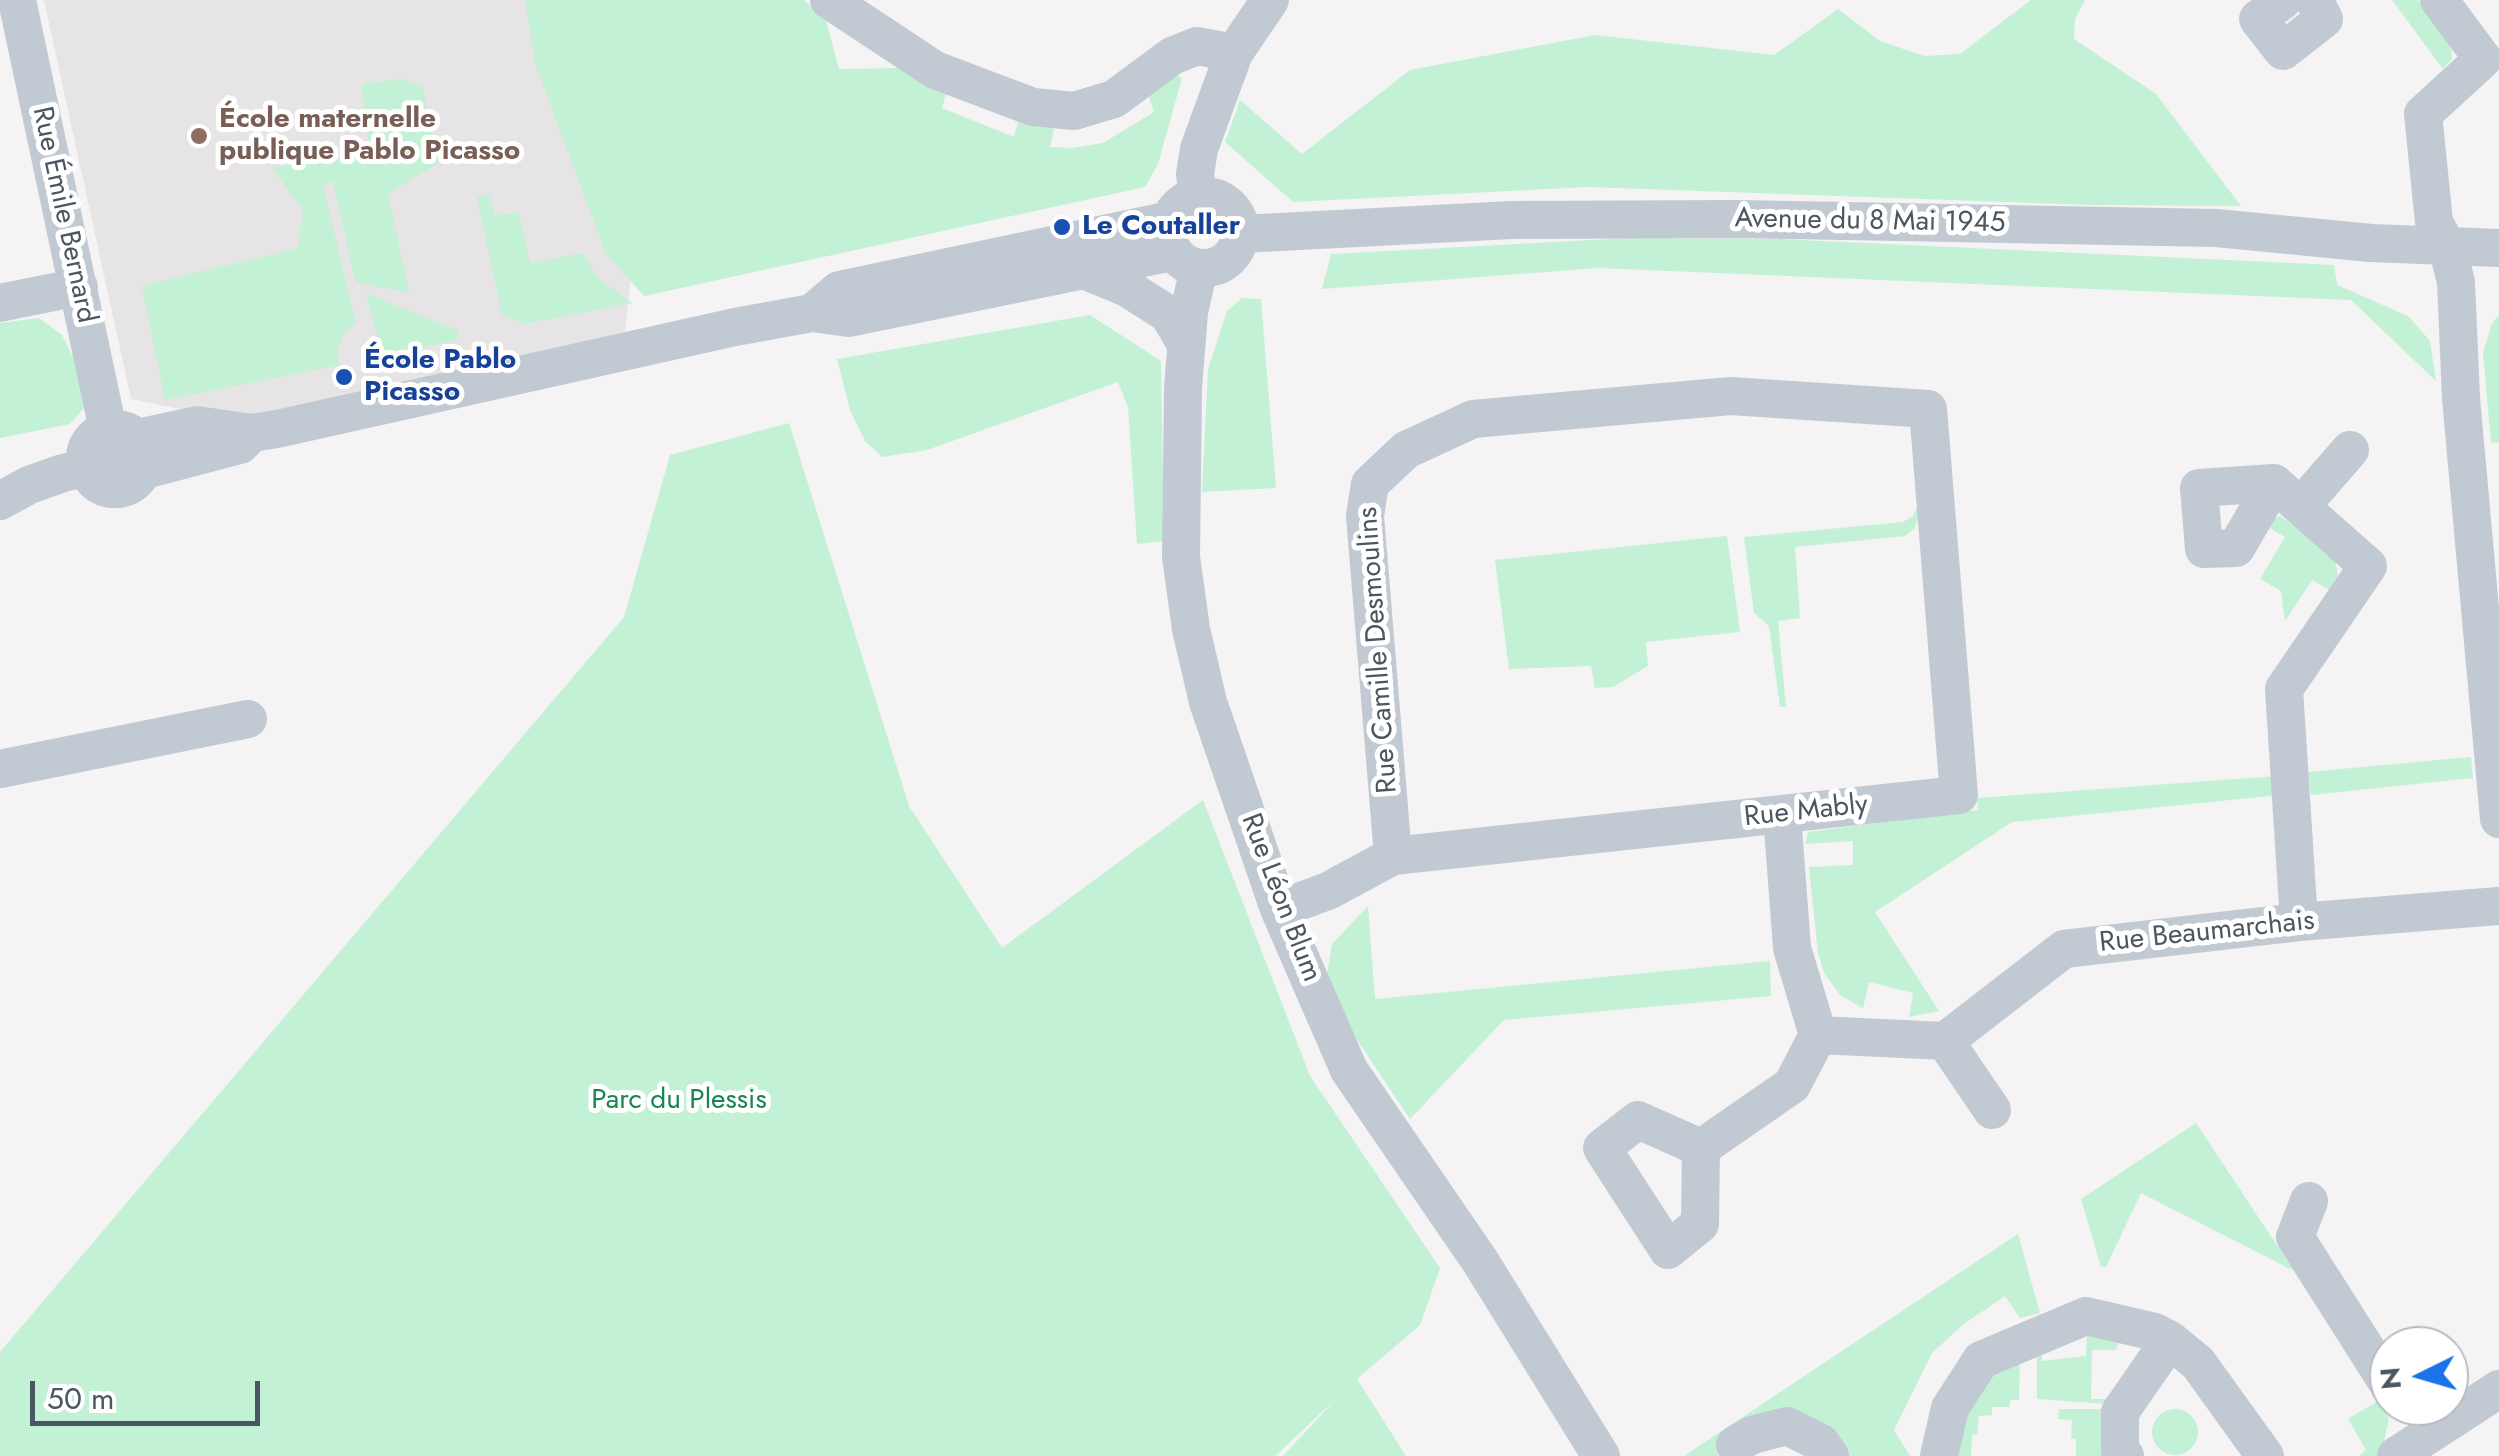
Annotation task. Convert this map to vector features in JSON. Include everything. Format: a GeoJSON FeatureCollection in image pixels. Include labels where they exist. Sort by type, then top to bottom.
{"type":"FeatureCollection","features":[{"type":"Feature","properties":{"kind":"street","name":"Rue Émile Bernard"},"geometry":{"type":"LineString","coordinates":[[16,0],[114,458]]}},
{"type":"Feature","properties":{"kind":"street"},"geometry":{"type":"LineString","coordinates":[[828,0],[935,70],[1032,107],[1074,111],[1114,99],[1172,56],[1198,46],[1234,53]]}},
{"type":"Feature","properties":{"kind":"street","name":"Rue Léon Blum"},"geometry":{"type":"LineString","coordinates":[[1270,0],[1234,53],[1199,149],[1185,234],[1181,556],[1191,629],[1208,702],[1279,909],[1349,1070],[1480,1260],[1601,1456]]}},
{"type":"Feature","properties":{"kind":"street"},"geometry":{"type":"LineString","coordinates":[[2283,0],[2258,19],[2283,51],[2324,19],[2314,0]]}},
{"type":"Feature","properties":{"kind":"street"},"geometry":{"type":"LineString","coordinates":[[2439,0],[2491,62],[2423,114],[2434,222],[2447,246],[2458,298],[2462,398],[2499,819]]}},
{"type":"Feature","properties":{"kind":"street"},"geometry":{"type":"LineString","coordinates":[[114,458],[196,425],[252,433],[624,350],[812,313],[848,318],[1081,269],[1185,234],[1208,196],[1228,205],[1240,223],[1238,246],[1222,264],[1185,234],[840,290],[812,313]]}},
{"type":"Feature","properties":{"kind":"street","name":"Avenue du 8 Mai 1945"},"geometry":{"type":"LineString","coordinates":[[1240,234],[1512,220],[1738,219],[2216,228],[2371,243],[2499,248]]}},
{"type":"Feature","properties":{"kind":"street"},"geometry":{"type":"LineString","coordinates":[[1081,269],[1127,288],[1168,314],[1186,344]]}},
{"type":"Feature","properties":{"kind":"street"},"geometry":{"type":"LineString","coordinates":[[0,303],[79,287]]}},
{"type":"Feature","properties":{"kind":"street","name":"Rue Camille Desmoulins"},"geometry":{"type":"LineString","coordinates":[[1394,856],[1365,516],[1370,484],[1406,450],[1473,418],[1732,396],[1928,410]]}},
{"type":"Feature","properties":{"kind":"street","name":"Rue Mably"},"geometry":{"type":"LineString","coordinates":[[1279,909],[1328,891],[1394,856],[1959,795],[1928,410]]}},
{"type":"Feature","properties":{"kind":"street"},"geometry":{"type":"LineString","coordinates":[[4,487],[76,457],[114,458],[152,466],[240,445],[252,433]]}},
{"type":"Feature","properties":{"kind":"street"},"geometry":{"type":"LineString","coordinates":[[2299,922],[2284,689],[2368,566],[2288,494],[2350,450]]}},
{"type":"Feature","properties":{"kind":"street"},"geometry":{"type":"LineString","coordinates":[[0,770],[248,720]]}},
{"type":"Feature","properties":{"kind":"street"},"geometry":{"type":"LineString","coordinates":[[1701,1148],[1792,1085],[1818,1035],[1792,948],[1782,815]]}},
{"type":"Feature","properties":{"kind":"street","name":"Rue Beaumarchais"},"geometry":{"type":"LineString","coordinates":[[1945,1041],[2064,949],[2299,922],[2499,906]]}},
{"type":"Feature","properties":{"kind":"street"},"geometry":{"type":"LineString","coordinates":[[1818,1035],[1945,1041],[1992,1110]]}},
{"type":"Feature","properties":{"kind":"street"},"geometry":{"type":"LineString","coordinates":[[2309,1200],[2295,1237],[2369,1354]]}},
{"type":"Feature","properties":{"kind":"street"},"geometry":{"type":"LineString","coordinates":[[1939,1456],[1950,1408],[1981,1360],[2086,1316],[2155,1332],[2198,1362],[2253,1451]]}},
{"type":"Feature","properties":{"kind":"street"},"geometry":{"type":"LineString","coordinates":[[2125,1456],[2120,1450],[2120,1412],[2170,1340]]}},
{"type":"Feature","properties":{"kind":"street"},"geometry":{"type":"LineString","coordinates":[[2410,1447],[2499,1389]]}},
{"type":"Feature","properties":{"kind":"street"},"geometry":{"type":"LineString","coordinates":[[1735,1446],[1752,1435],[1787,1426],[1821,1443],[1830,1456]]}},
{"type":"Feature","properties":{"kind":"shaded area"},"geometry":{"type":"Polygon","coordinates":[[[44,0],[546,0],[632,266],[623,350],[277,429],[131,399],[44,0]]]}},
{"type":"Feature","properties":{"kind":"green space"},"geometry":{"type":"Polygon","coordinates":[[[525,0],[804,0],[826,20],[839,69],[899,68],[949,84],[942,108],[1014,137],[1021,111],[1056,119],[1050,147],[1103,143],[1154,112],[1145,87],[1172,72],[1182,78],[1158,164],[1145,187],[644,296],[606,254],[536,66],[525,0]]]}},
{"type":"Feature","properties":{"kind":"green space"},"geometry":{"type":"Polygon","coordinates":[[[2031,0],[2085,0],[2075,19],[2074,39],[2156,94],[2241,206],[2090,205],[1588,187],[1293,202],[1225,142],[1240,100],[1302,154],[1410,70],[1595,35],[1774,55],[1838,9],[1880,41],[1924,56],[1960,54],[2031,0]]]}},
{"type":"Feature","properties":{"kind":"green space"},"geometry":{"type":"Polygon","coordinates":[[[2392,0],[2418,0],[2451,45],[2452,59],[2443,69],[2392,0]]]}},
{"type":"Feature","properties":{"kind":"green space"},"geometry":{"type":"Polygon","coordinates":[[[400,79],[422,86],[438,163],[388,194],[409,293],[356,282],[332,180],[323,186],[356,323],[343,335],[337,352],[340,365],[165,400],[142,286],[298,248],[303,210],[272,168],[369,152],[362,84],[400,79]]]}},
{"type":"Feature","properties":{"kind":"green space"},"geometry":{"type":"Polygon","coordinates":[[[489,195],[494,216],[519,212],[530,263],[583,253],[599,279],[632,303],[524,324],[502,315],[477,197],[489,195]]]}},
{"type":"Feature","properties":{"kind":"green space"},"geometry":{"type":"Polygon","coordinates":[[[1629,238],[1780,239],[2334,265],[2337,285],[2408,316],[2430,341],[2436,381],[2351,300],[1599,268],[1322,289],[1331,254],[1629,238]]]}},
{"type":"Feature","properties":{"kind":"green space"},"geometry":{"type":"Polygon","coordinates":[[[366,293],[459,331],[457,340],[382,357],[366,293]]]}},
{"type":"Feature","properties":{"kind":"green space"},"geometry":{"type":"Polygon","coordinates":[[[1242,298],[1261,299],[1276,488],[1202,492],[1208,369],[1227,311],[1242,298]]]}},
{"type":"Feature","properties":{"kind":"green space"},"geometry":{"type":"Polygon","coordinates":[[[1090,315],[1161,361],[1164,541],[1137,544],[1128,407],[1118,382],[927,450],[882,457],[865,441],[850,410],[837,359],[1090,315]]]}},
{"type":"Feature","properties":{"kind":"green space"},"geometry":{"type":"Polygon","coordinates":[[[2499,315],[2499,442],[2491,443],[2483,353],[2492,323],[2499,315]]]}},
{"type":"Feature","properties":{"kind":"green space"},"geometry":{"type":"Polygon","coordinates":[[[39,318],[62,335],[76,363],[84,408],[70,424],[0,438],[0,323],[39,318]]]}},
{"type":"Feature","properties":{"kind":"green space","name":"Parc du Plessis"},"geometry":{"type":"Polygon","coordinates":[[[789,423],[909,806],[1002,948],[1203,800],[1310,1076],[1440,1268],[1420,1325],[1357,1379],[1406,1456],[1283,1456],[1336,1399],[1275,1456],[0,1456],[0,1352],[624,617],[670,455],[789,423]]]}},
{"type":"Feature","properties":{"kind":"green space"},"geometry":{"type":"Polygon","coordinates":[[[1918,504],[1920,515],[1914,529],[1905,536],[1795,547],[1800,618],[1778,621],[1786,707],[1780,707],[1769,626],[1754,613],[1744,537],[1903,522],[1913,516],[1918,504]]]}},
{"type":"Feature","properties":{"kind":"green space"},"geometry":{"type":"Polygon","coordinates":[[[2280,516],[2334,555],[2338,575],[2335,593],[2312,580],[2285,621],[2281,591],[2260,579],[2285,537],[2263,524],[2280,516]]]}},
{"type":"Feature","properties":{"kind":"green space"},"geometry":{"type":"Polygon","coordinates":[[[1727,536],[1740,632],[1646,642],[1648,666],[1613,687],[1595,688],[1591,666],[1509,669],[1495,560],[1727,536]]]}},
{"type":"Feature","properties":{"kind":"green space"},"geometry":{"type":"Polygon","coordinates":[[[2471,757],[2473,778],[2311,795],[2308,772],[2471,757]]]}},
{"type":"Feature","properties":{"kind":"green space"},"geometry":{"type":"Polygon","coordinates":[[[2277,776],[2280,795],[2012,822],[1875,912],[1939,1011],[1909,1017],[1913,993],[1869,982],[1863,1008],[1840,995],[1824,973],[1818,953],[1809,867],[1853,865],[1853,841],[1805,844],[1808,832],[1978,810],[1977,798],[2277,776]]]}},
{"type":"Feature","properties":{"kind":"green space"},"geometry":{"type":"Polygon","coordinates":[[[1368,906],[1375,999],[1770,961],[1771,996],[1504,1020],[1410,1119],[1340,1014],[1327,975],[1332,944],[1368,906]]]}},
{"type":"Feature","properties":{"kind":"green space"},"geometry":{"type":"Polygon","coordinates":[[[2196,1123],[2294,1271],[2141,1193],[2106,1267],[2101,1267],[2081,1199],[2196,1123]]]}},
{"type":"Feature","properties":{"kind":"green space"},"geometry":{"type":"Polygon","coordinates":[[[2018,1234],[2040,1313],[2020,1318],[2005,1296],[1964,1324],[1932,1353],[1894,1430],[1910,1456],[1840,1456],[1747,1429],[1717,1448],[1718,1456],[1684,1456],[2018,1234]]]}},
{"type":"Feature","properties":{"kind":"green space"},"geometry":{"type":"Polygon","coordinates":[[[2087,1333],[2112,1336],[2118,1343],[2116,1350],[2092,1350],[2091,1399],[2111,1399],[2107,1404],[2037,1399],[2037,1347],[2041,1340],[2042,1361],[2086,1356],[2087,1333]]]}},
{"type":"Feature","properties":{"kind":"green space"},"geometry":{"type":"Polygon","coordinates":[[[2020,1351],[2019,1400],[2011,1400],[2009,1407],[1992,1407],[1992,1415],[1979,1416],[1977,1434],[1972,1435],[1971,1456],[1948,1456],[1951,1435],[1991,1369],[2020,1351]]]}},
{"type":"Feature","properties":{"kind":"green space"},"geometry":{"type":"Polygon","coordinates":[[[2369,1406],[2369,1426],[2387,1426],[2376,1456],[2359,1456],[2366,1450],[2348,1419],[2369,1406]]]}},
{"type":"Feature","properties":{"kind":"green space"},"geometry":{"type":"Polygon","coordinates":[[[2059,1409],[2105,1409],[2106,1456],[2076,1456],[2072,1420],[2058,1419],[2059,1409]]]}},
{"type":"Feature","properties":{"kind":"green space"},"geometry":{"type":"Polygon","coordinates":[[[2175,1409],[2191,1416],[2198,1432],[2191,1448],[2175,1455],[2159,1448],[2152,1432],[2159,1416],[2175,1409]]]}},
{"type":"Feature","properties":{"kind":"place","name":"École maternelle publique Pablo Picasso"},"geometry":{"type":"Point","coordinates":[199,136]}},
{"type":"Feature","properties":{"kind":"place","name":"Le Coutaller"},"geometry":{"type":"Point","coordinates":[1062,227]}},
{"type":"Feature","properties":{"kind":"place","name":"École Pablo Picasso"},"geometry":{"type":"Point","coordinates":[344,377]}}]}
